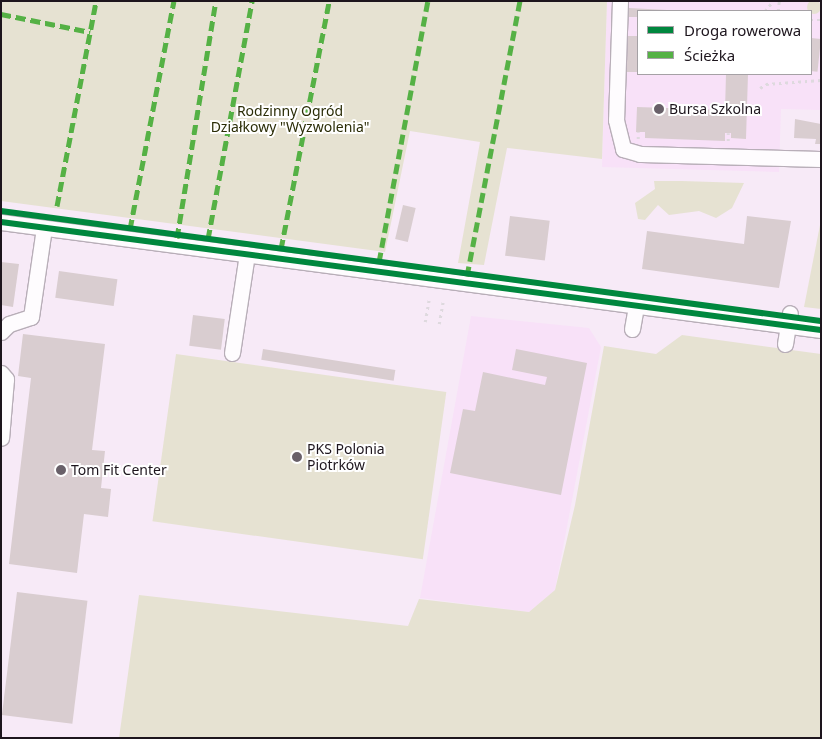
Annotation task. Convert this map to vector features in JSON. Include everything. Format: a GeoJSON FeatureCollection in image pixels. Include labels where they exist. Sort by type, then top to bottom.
{"type":"FeatureCollection","features":[{"type":"Feature","properties":{"kind":"street"},"geometry":{"type":"LineString","coordinates":[[620,1],[616,120],[623,149],[640,154],[821,159]]}},
{"type":"Feature","properties":{"kind":"street"},"geometry":{"type":"LineString","coordinates":[[1,222],[636,306],[788,319],[821,330]]}},
{"type":"Feature","properties":{"kind":"street"},"geometry":{"type":"LineString","coordinates":[[1,332],[9,324],[31,317],[44,228]]}},
{"type":"Feature","properties":{"kind":"street"},"geometry":{"type":"LineString","coordinates":[[232,353],[247,254]]}},
{"type":"Feature","properties":{"kind":"street"},"geometry":{"type":"LineString","coordinates":[[632,329],[636,306]]}},
{"type":"Feature","properties":{"kind":"street"},"geometry":{"type":"LineString","coordinates":[[785,344],[788,319]]}},
{"type":"Feature","properties":{"kind":"street"},"geometry":{"type":"LineString","coordinates":[[1,373],[6,379],[1,438]]}},
{"type":"Feature","properties":{"kind":"path"},"geometry":{"type":"LineString","coordinates":[[760,88],[764,84],[821,80]]}},
{"type":"Feature","properties":{"kind":"path"},"geometry":{"type":"LineString","coordinates":[[426,322],[430,300]]}},
{"type":"Feature","properties":{"kind":"path"},"geometry":{"type":"LineString","coordinates":[[439,324],[443,302]]}},
{"type":"Feature","properties":{"kind":"shaded area"},"geometry":{"type":"Polygon","coordinates":[[[607,1],[821,1],[821,110],[781,109],[779,172],[602,167],[607,1]]]}},
{"type":"Feature","properties":{"kind":"shaded area"},"geometry":{"type":"Polygon","coordinates":[[[471,316],[589,328],[601,347],[555,590],[529,612],[420,598],[471,316]]]}},
{"type":"Feature","properties":{"kind":"green space","name":"Rodzinny Ogród Działkowy \"Wyzwolenia\""},"geometry":{"type":"Polygon","coordinates":[[[1,1],[607,1],[602,159],[507,148],[484,265],[458,263],[480,142],[410,131],[385,252],[1,201],[1,1]]]}},
{"type":"Feature","properties":{"kind":"green space"},"geometry":{"type":"Polygon","coordinates":[[[811,1],[817,1],[820,4],[820,10],[817,13],[812,13],[812,10],[808,10],[808,4],[811,1]]]}},
{"type":"Feature","properties":{"kind":"green space"},"geometry":{"type":"Polygon","coordinates":[[[654,181],[744,183],[732,208],[716,218],[699,211],[669,215],[658,205],[645,220],[638,219],[635,203],[655,189],[654,181]]]}},
{"type":"Feature","properties":{"kind":"green space"},"geometry":{"type":"Polygon","coordinates":[[[821,220],[821,309],[804,307],[821,220]]]}},
{"type":"Feature","properties":{"kind":"green space"},"geometry":{"type":"Polygon","coordinates":[[[682,335],[821,354],[821,738],[119,738],[139,595],[408,626],[419,599],[529,612],[555,590],[575,505],[604,346],[656,354],[682,335]]]}},
{"type":"Feature","properties":{"kind":"green space","name":"PKS Polonia Piotrków"},"geometry":{"type":"Polygon","coordinates":[[[176,354],[446,392],[423,559],[152,521],[176,354]]]}},
{"type":"Feature","properties":{"kind":"building"},"geometry":{"type":"Polygon","coordinates":[[[629,8],[667,10],[637,10],[637,17],[629,17],[629,8]]]}},
{"type":"Feature","properties":{"kind":"building"},"geometry":{"type":"Polygon","coordinates":[[[624,36],[637,36],[637,72],[624,72],[624,36]]]}},
{"type":"Feature","properties":{"kind":"building"},"geometry":{"type":"Polygon","coordinates":[[[812,38],[821,39],[817,72],[812,71],[812,38]]]}},
{"type":"Feature","properties":{"kind":"building","name":"Bursa Szkolna"},"geometry":{"type":"Polygon","coordinates":[[[726,75],[748,75],[746,139],[731,138],[731,133],[725,133],[725,141],[645,138],[645,132],[636,132],[637,107],[725,110],[726,75]]]}},
{"type":"Feature","properties":{"kind":"building"},"geometry":{"type":"Polygon","coordinates":[[[795,119],[821,124],[821,144],[815,144],[816,139],[794,138],[795,119]]]}},
{"type":"Feature","properties":{"kind":"building"},"geometry":{"type":"Polygon","coordinates":[[[403,205],[416,208],[408,242],[395,239],[403,205]]]}},
{"type":"Feature","properties":{"kind":"building"},"geometry":{"type":"Polygon","coordinates":[[[510,216],[550,221],[545,261],[505,256],[510,216]]]}},
{"type":"Feature","properties":{"kind":"building"},"geometry":{"type":"Polygon","coordinates":[[[747,216],[791,221],[779,288],[642,269],[647,231],[744,244],[747,216]]]}},
{"type":"Feature","properties":{"kind":"building"},"geometry":{"type":"Polygon","coordinates":[[[1,262],[19,264],[13,307],[1,305],[1,262]]]}},
{"type":"Feature","properties":{"kind":"building"},"geometry":{"type":"Polygon","coordinates":[[[59,271],[117,279],[114,306],[55,298],[59,271]]]}},
{"type":"Feature","properties":{"kind":"building"},"geometry":{"type":"Polygon","coordinates":[[[193,315],[225,319],[221,350],[189,346],[193,315]]]}},
{"type":"Feature","properties":{"kind":"building","name":"Tom Fit Center"},"geometry":{"type":"Polygon","coordinates":[[[23,334],[105,344],[92,450],[105,451],[101,488],[111,489],[108,517],[84,514],[77,573],[9,564],[31,378],[18,376],[23,334]]]}},
{"type":"Feature","properties":{"kind":"building"},"geometry":{"type":"Polygon","coordinates":[[[263,349],[395,370],[394,381],[261,360],[263,349]]]}},
{"type":"Feature","properties":{"kind":"building"},"geometry":{"type":"Polygon","coordinates":[[[516,349],[587,363],[561,495],[450,473],[463,409],[475,411],[483,372],[545,385],[547,377],[512,370],[516,349]]]}},
{"type":"Feature","properties":{"kind":"building"},"geometry":{"type":"Polygon","coordinates":[[[17,592],[87,601],[72,724],[2,715],[17,592]]]}},
{"type":"Feature","properties":{"kind":"marked path"},"geometry":{"type":"LineString","coordinates":[[57,206],[96,1]]}},
{"type":"Feature","properties":{"kind":"marked path"},"geometry":{"type":"LineString","coordinates":[[130,229],[174,1]]}},
{"type":"Feature","properties":{"kind":"marked path"},"geometry":{"type":"LineString","coordinates":[[177,238],[216,1]]}},
{"type":"Feature","properties":{"kind":"marked path"},"geometry":{"type":"LineString","coordinates":[[208,239],[252,1]]}},
{"type":"Feature","properties":{"kind":"marked path"},"geometry":{"type":"LineString","coordinates":[[281,249],[329,1]]}},
{"type":"Feature","properties":{"kind":"marked path"},"geometry":{"type":"LineString","coordinates":[[379,262],[428,1]]}},
{"type":"Feature","properties":{"kind":"marked path"},"geometry":{"type":"LineString","coordinates":[[467,276],[520,1]]}},
{"type":"Feature","properties":{"kind":"marked path"},"geometry":{"type":"LineString","coordinates":[[1,14],[90,32]]}},
{"type":"Feature","properties":{"kind":"cycle path"},"geometry":{"type":"LineString","coordinates":[[1,211],[821,321]]}},
{"type":"Feature","properties":{"kind":"cycle path"},"geometry":{"type":"LineString","coordinates":[[1,222],[821,330]]}},
{"type":"Feature","properties":{"kind":"place","name":"Bursa Szkolna"},"geometry":{"type":"Point","coordinates":[659,109]}},
{"type":"Feature","properties":{"kind":"place","name":"PKS Polonia Piotrków"},"geometry":{"type":"Point","coordinates":[297,457]}},
{"type":"Feature","properties":{"kind":"place","name":"Tom Fit Center"},"geometry":{"type":"Point","coordinates":[61,470]}}]}
